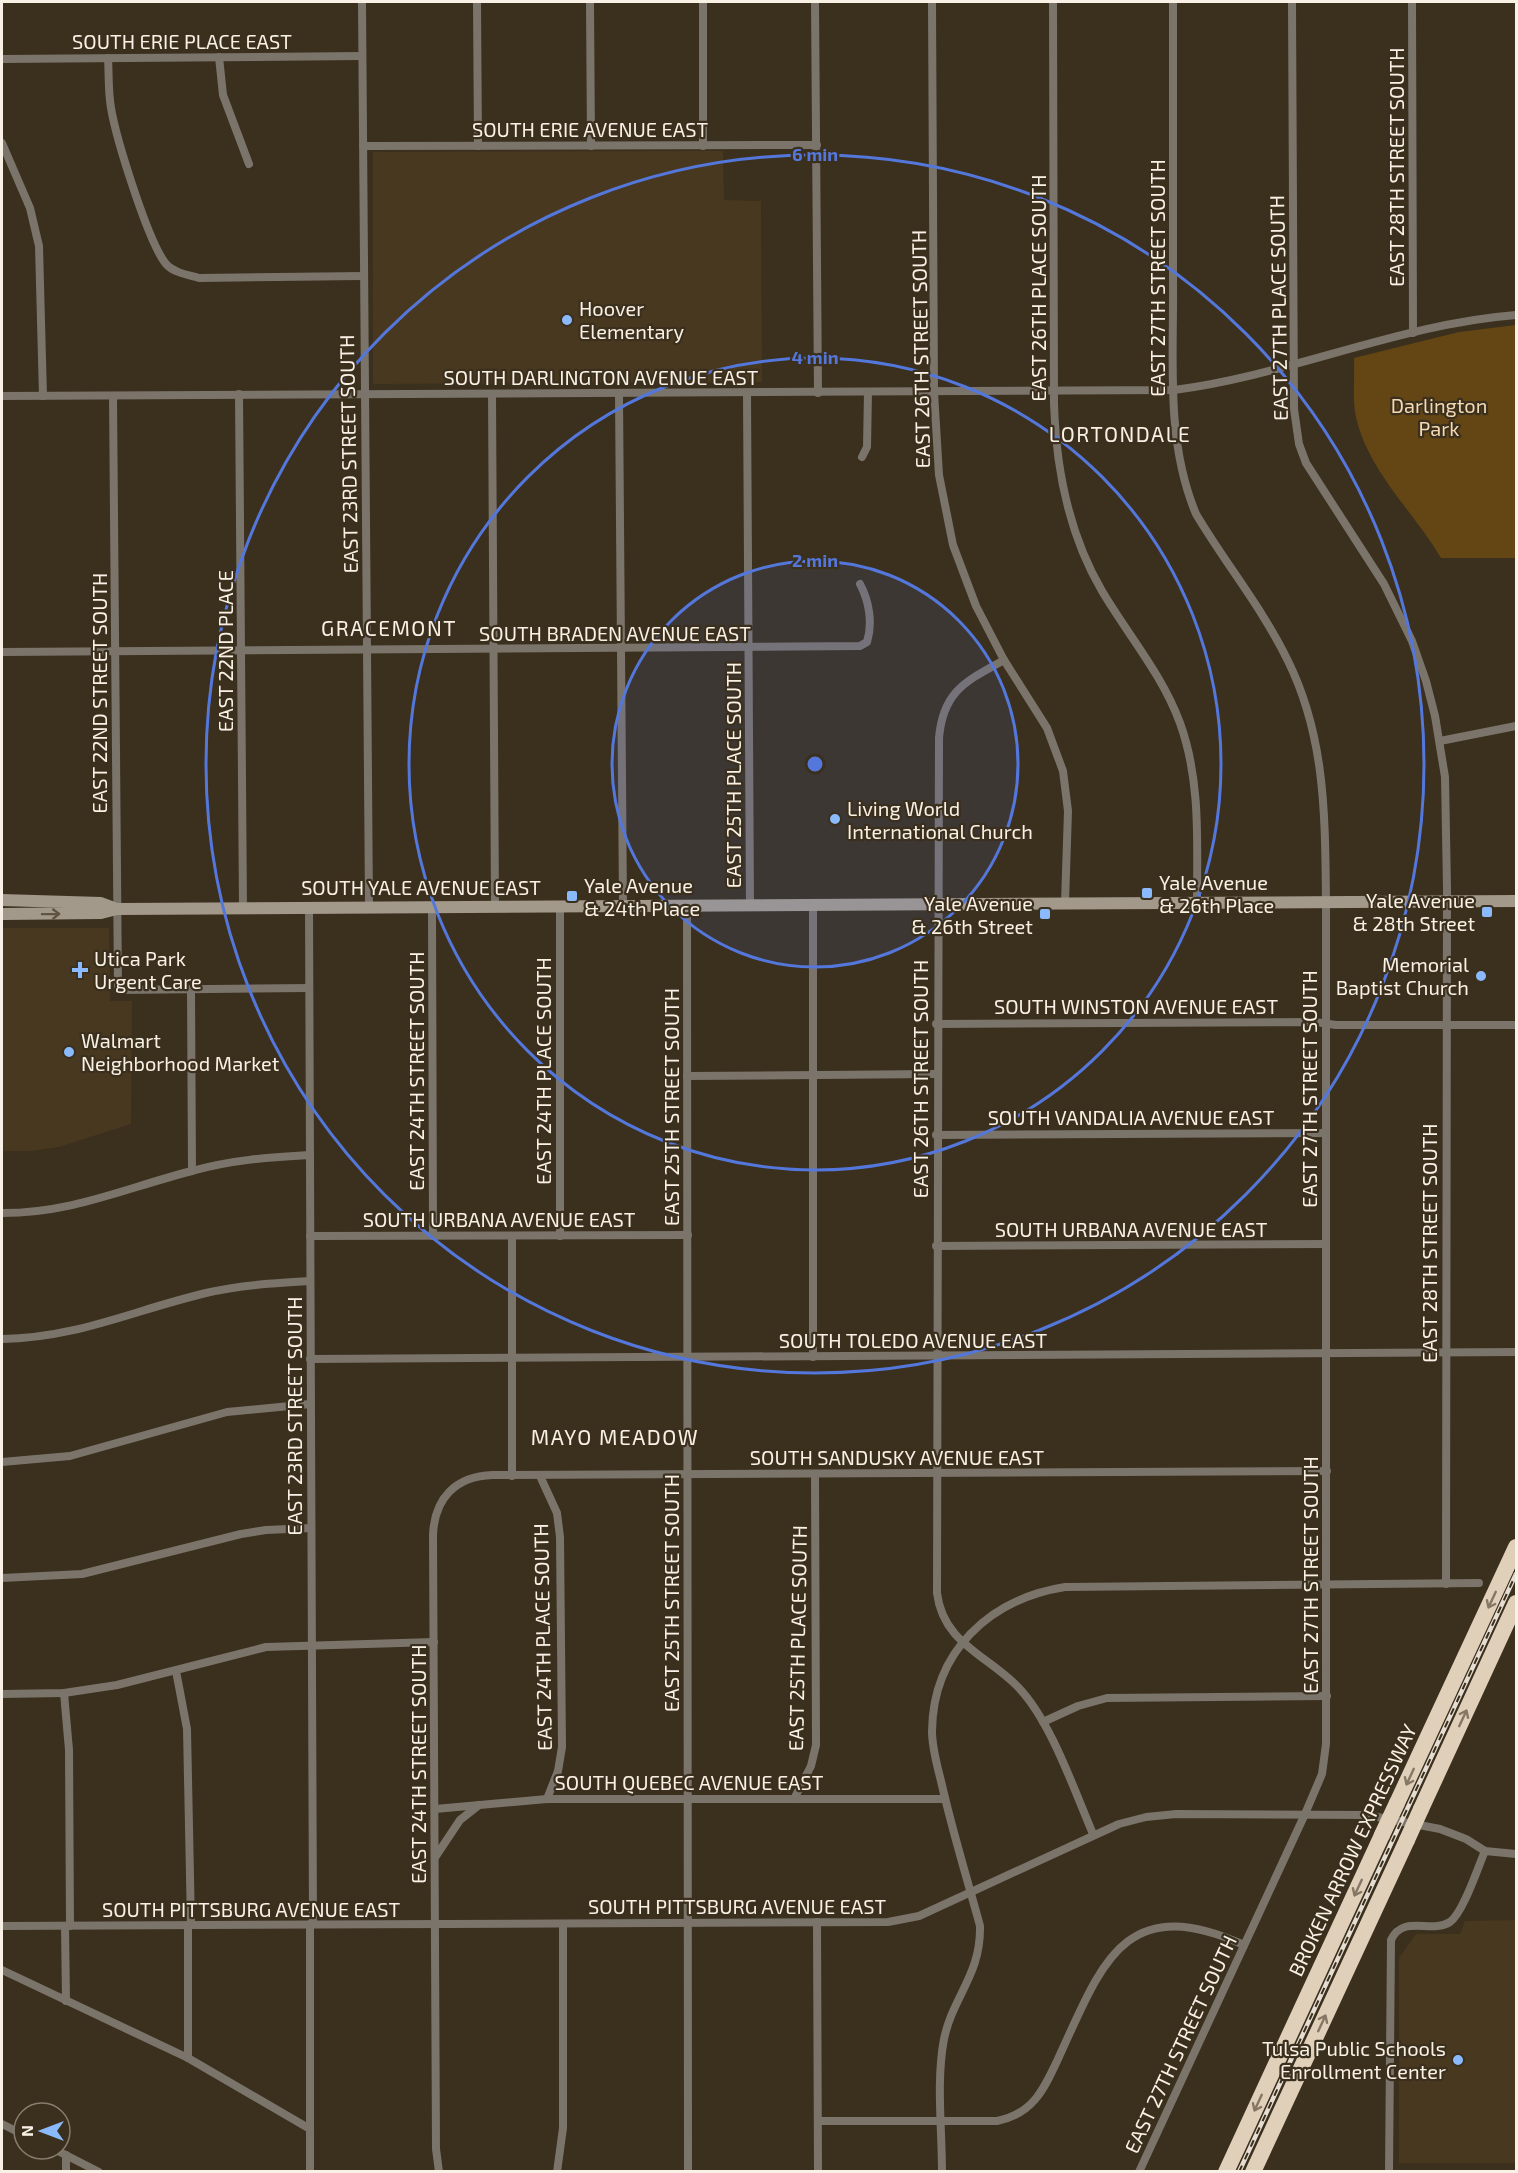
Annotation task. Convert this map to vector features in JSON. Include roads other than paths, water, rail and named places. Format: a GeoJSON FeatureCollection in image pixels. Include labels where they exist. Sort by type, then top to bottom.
{"type":"FeatureCollection","features":[{"type":"Feature","properties":{"kind":"highway","name":"BROKEN ARROW EXPRESSWAY"},"geometry":{"type":"LineString","coordinates":[[1226,2172],[1516,1547]]}},
{"type":"Feature","properties":{"kind":"highway"},"geometry":{"type":"LineString","coordinates":[[1253,2172],[1516,1603]]}},
{"type":"Feature","properties":{"kind":"main road","name":"SOUTH YALE AVENUE EAST"},"geometry":{"type":"LineString","coordinates":[[2,900],[101,903],[117,909]]}},
{"type":"Feature","properties":{"kind":"main road","name":"SOUTH YALE AVENUE EAST"},"geometry":{"type":"LineString","coordinates":[[2,914],[101,913],[117,909],[309,907],[1516,901]]}},
{"type":"Feature","properties":{"kind":"street","name":"EAST 23RD STREET SOUTH"},"geometry":{"type":"LineString","coordinates":[[362,2],[369,907]]}},
{"type":"Feature","properties":{"kind":"street"},"geometry":{"type":"LineString","coordinates":[[477,2],[478,146]]}},
{"type":"Feature","properties":{"kind":"street"},"geometry":{"type":"LineString","coordinates":[[590,2],[591,146]]}},
{"type":"Feature","properties":{"kind":"street"},"geometry":{"type":"LineString","coordinates":[[703,2],[703,146]]}},
{"type":"Feature","properties":{"kind":"street"},"geometry":{"type":"LineString","coordinates":[[815,2],[818,393]]}},
{"type":"Feature","properties":{"kind":"street","name":"EAST 26TH STREET SOUTH"},"geometry":{"type":"LineString","coordinates":[[932,2],[934,392],[937,466],[953,544],[976,606],[1004,660],[960,687],[944,707],[939,738],[936,1024],[939,1606],[951,1632],[963,1642]]}},
{"type":"Feature","properties":{"kind":"street","name":"EAST 26TH PLACE SOUTH"},"geometry":{"type":"LineString","coordinates":[[1053,2],[1054,392],[1059,470],[1078,543],[1102,592],[1170,699],[1187,744],[1196,800],[1197,903]]}},
{"type":"Feature","properties":{"kind":"street","name":"EAST 27TH STREET SOUTH"},"geometry":{"type":"LineString","coordinates":[[1139,2172],[1322,1774],[1326,1744],[1327,1696],[1326,902],[1323,778],[1307,707],[1276,638],[1206,531],[1188,494],[1177,451],[1174,390],[1173,2]]}},
{"type":"Feature","properties":{"kind":"street","name":"EAST 27TH PLACE SOUTH"},"geometry":{"type":"LineString","coordinates":[[1292,2],[1294,409],[1299,444],[1315,481],[1345,523],[1403,621],[1426,681],[1440,741],[1446,797],[1446,902]]}},
{"type":"Feature","properties":{"kind":"street","name":"EAST 28TH STREET SOUTH"},"geometry":{"type":"LineString","coordinates":[[1412,2],[1413,333]]}},
{"type":"Feature","properties":{"kind":"street","name":"SOUTH ERIE PLACE EAST"},"geometry":{"type":"LineString","coordinates":[[2,58],[362,56]]}},
{"type":"Feature","properties":{"kind":"street"},"geometry":{"type":"LineString","coordinates":[[108,57],[111,109],[120,143],[155,244],[167,265],[182,274],[200,278],[363,276]]}},
{"type":"Feature","properties":{"kind":"street"},"geometry":{"type":"LineString","coordinates":[[219,57],[223,95],[249,164]]}},
{"type":"Feature","properties":{"kind":"street"},"geometry":{"type":"LineString","coordinates":[[2,143],[3,153],[30,208],[39,246],[43,396]]}},
{"type":"Feature","properties":{"kind":"street","name":"SOUTH ERIE AVENUE EAST"},"geometry":{"type":"LineString","coordinates":[[363,146],[816,145]]}},
{"type":"Feature","properties":{"kind":"street","name":"SOUTH DARLINGTON AVENUE EAST"},"geometry":{"type":"LineString","coordinates":[[2,396],[1174,390],[1233,381],[1413,333],[1471,320],[1516,315]]}},
{"type":"Feature","properties":{"kind":"street"},"geometry":{"type":"LineString","coordinates":[[862,457],[867,447],[868,392]]}},
{"type":"Feature","properties":{"kind":"street","name":"EAST 25TH PLACE SOUTH"},"geometry":{"type":"LineString","coordinates":[[747,393],[750,905]]}},
{"type":"Feature","properties":{"kind":"street","name":"EAST 22ND PLACE"},"geometry":{"type":"LineString","coordinates":[[239,394],[243,908]]}},
{"type":"Feature","properties":{"kind":"street"},"geometry":{"type":"LineString","coordinates":[[492,394],[495,906]]}},
{"type":"Feature","properties":{"kind":"street"},"geometry":{"type":"LineString","coordinates":[[619,394],[623,906]]}},
{"type":"Feature","properties":{"kind":"street","name":"EAST 22ND STREET SOUTH"},"geometry":{"type":"LineString","coordinates":[[113,396],[118,990],[191,990]]}},
{"type":"Feature","properties":{"kind":"street","name":"SOUTH BRADEN AVENUE EAST"},"geometry":{"type":"LineString","coordinates":[[2,652],[748,649],[860,646],[867,642],[868,600],[860,584]]}},
{"type":"Feature","properties":{"kind":"street"},"geometry":{"type":"LineString","coordinates":[[1004,660],[1047,728],[1063,771],[1068,811],[1065,903]]}},
{"type":"Feature","properties":{"kind":"street"},"geometry":{"type":"LineString","coordinates":[[1440,741],[1516,726]]}},
{"type":"Feature","properties":{"kind":"street","name":"EAST 28TH STREET SOUTH"},"geometry":{"type":"LineString","coordinates":[[1446,902],[1446,1584]]}},
{"type":"Feature","properties":{"kind":"street"},"geometry":{"type":"LineString","coordinates":[[813,904],[813,1357]]}},
{"type":"Feature","properties":{"kind":"street","name":"EAST 25TH STREET SOUTH"},"geometry":{"type":"LineString","coordinates":[[687,905],[690,1923],[688,2172]]}},
{"type":"Feature","properties":{"kind":"street","name":"EAST 24TH STREET SOUTH"},"geometry":{"type":"LineString","coordinates":[[432,906],[433,1236]]}},
{"type":"Feature","properties":{"kind":"street","name":"EAST 24TH PLACE SOUTH"},"geometry":{"type":"LineString","coordinates":[[560,906],[560,1236]]}},
{"type":"Feature","properties":{"kind":"street","name":"EAST 23RD STREET SOUTH"},"geometry":{"type":"LineString","coordinates":[[309,907],[312,1644],[310,2172]]}},
{"type":"Feature","properties":{"kind":"street"},"geometry":{"type":"LineString","coordinates":[[192,1171],[191,990],[309,988]]}},
{"type":"Feature","properties":{"kind":"street","name":"SOUTH WINSTON AVENUE EAST"},"geometry":{"type":"LineString","coordinates":[[936,1024],[1516,1025]]}},
{"type":"Feature","properties":{"kind":"street"},"geometry":{"type":"LineString","coordinates":[[687,1076],[936,1074]]}},
{"type":"Feature","properties":{"kind":"street","name":"SOUTH VANDALIA AVENUE EAST"},"geometry":{"type":"LineString","coordinates":[[936,1135],[1326,1133]]}},
{"type":"Feature","properties":{"kind":"street"},"geometry":{"type":"LineString","coordinates":[[2,1213],[43,1212],[72,1207],[192,1171],[252,1159],[310,1155]]}},
{"type":"Feature","properties":{"kind":"street","name":"SOUTH URBANA AVENUE EAST"},"geometry":{"type":"LineString","coordinates":[[310,1236],[688,1235]]}},
{"type":"Feature","properties":{"kind":"street"},"geometry":{"type":"LineString","coordinates":[[512,1236],[512,1476]]}},
{"type":"Feature","properties":{"kind":"street","name":"SOUTH URBANA AVENUE EAST"},"geometry":{"type":"LineString","coordinates":[[936,1246],[1326,1244]]}},
{"type":"Feature","properties":{"kind":"street"},"geometry":{"type":"LineString","coordinates":[[2,1339],[49,1337],[75,1332],[169,1303],[230,1288],[310,1281]]}},
{"type":"Feature","properties":{"kind":"street","name":"SOUTH TOLEDO AVENUE EAST"},"geometry":{"type":"LineString","coordinates":[[310,1359],[1516,1352]]}},
{"type":"Feature","properties":{"kind":"street"},"geometry":{"type":"LineString","coordinates":[[2,1462],[70,1456],[170,1426],[227,1412],[310,1404]]}},
{"type":"Feature","properties":{"kind":"street","name":"SOUTH SANDUSKY AVENUE EAST"},"geometry":{"type":"LineString","coordinates":[[468,1479],[482,1475],[1327,1471]]}},
{"type":"Feature","properties":{"kind":"street","name":"EAST 25TH PLACE SOUTH"},"geometry":{"type":"LineString","coordinates":[[794,1798],[811,1766],[816,1745],[815,1474]]}},
{"type":"Feature","properties":{"kind":"street","name":"EAST 24TH PLACE SOUTH"},"geometry":{"type":"LineString","coordinates":[[540,1476],[557,1513],[560,1537],[562,1747],[558,1772],[547,1799]]}},
{"type":"Feature","properties":{"kind":"street","name":"EAST 24TH STREET SOUTH"},"geometry":{"type":"LineString","coordinates":[[439,2172],[436,2150],[433,1520],[441,1499],[468,1479]]}},
{"type":"Feature","properties":{"kind":"street"},"geometry":{"type":"LineString","coordinates":[[2,1578],[82,1574],[232,1536],[266,1530],[311,1528]]}},
{"type":"Feature","properties":{"kind":"street"},"geometry":{"type":"LineString","coordinates":[[942,2172],[944,2038],[976,1963],[980,1946],[980,1926],[945,1799],[933,1740],[934,1716],[942,1681],[963,1642],[1002,1607],[1023,1596],[1065,1587],[1479,1583]]}},
{"type":"Feature","properties":{"kind":"street"},"geometry":{"type":"LineString","coordinates":[[2,1694],[64,1693],[117,1685],[266,1647],[434,1642]]}},
{"type":"Feature","properties":{"kind":"street"},"geometry":{"type":"LineString","coordinates":[[963,1642],[1019,1688],[1043,1722],[1093,1834]]}},
{"type":"Feature","properties":{"kind":"street"},"geometry":{"type":"LineString","coordinates":[[176,1671],[187,1729],[190,1925],[188,2058]]}},
{"type":"Feature","properties":{"kind":"street"},"geometry":{"type":"LineString","coordinates":[[64,1693],[69,1750],[66,2001]]}},
{"type":"Feature","properties":{"kind":"street"},"geometry":{"type":"LineString","coordinates":[[1043,1722],[1078,1706],[1107,1698],[1327,1696]]}},
{"type":"Feature","properties":{"kind":"street","name":"SOUTH QUEBEC AVENUE EAST"},"geometry":{"type":"LineString","coordinates":[[435,1809],[547,1799],[945,1799]]}},
{"type":"Feature","properties":{"kind":"street"},"geometry":{"type":"LineString","coordinates":[[435,1859],[460,1820],[479,1804]]}},
{"type":"Feature","properties":{"kind":"street","name":"SOUTH PITTSBURG AVENUE EAST"},"geometry":{"type":"LineString","coordinates":[[2,1926],[900,1920],[919,1916],[1093,1834],[1127,1821],[1155,1816],[1367,1815],[1440,1829],[1466,1839],[1485,1851],[1516,1854]]}},
{"type":"Feature","properties":{"kind":"street"},"geometry":{"type":"LineString","coordinates":[[1389,2172],[1392,1940],[1398,1931],[1407,1926],[1441,1925],[1450,1922],[1458,1911],[1485,1851]]}},
{"type":"Feature","properties":{"kind":"street"},"geometry":{"type":"LineString","coordinates":[[817,1922],[818,2172]]}},
{"type":"Feature","properties":{"kind":"street"},"geometry":{"type":"LineString","coordinates":[[557,2172],[563,2128],[563,1924]]}},
{"type":"Feature","properties":{"kind":"street"},"geometry":{"type":"LineString","coordinates":[[818,2121],[1007,2119],[1033,2104],[1045,2087],[1101,1968],[1125,1943],[1155,1929],[1182,1926],[1213,1931],[1244,1945]]}},
{"type":"Feature","properties":{"kind":"street"},"geometry":{"type":"LineString","coordinates":[[2,1970],[188,2058],[310,2129]]}},
{"type":"Feature","properties":{"kind":"street"},"geometry":{"type":"LineString","coordinates":[[72,2158],[99,2172]]}},
{"type":"Feature","properties":{"kind":"railway"},"geometry":{"type":"LineString","coordinates":[[1239,2172],[1516,1574]]}},
{"type":"Feature","properties":{"kind":"place","name":"Hoover Elementary"},"geometry":{"type":"Point","coordinates":[567,320]}},
{"type":"Feature","properties":{"kind":"place","name":"Living World International Church"},"geometry":{"type":"Point","coordinates":[835,819]}},
{"type":"Feature","properties":{"kind":"place","name":"Yale Avenue & 26th Place"},"geometry":{"type":"Point","coordinates":[1147,893]}},
{"type":"Feature","properties":{"kind":"place","name":"Yale Avenue & 24th Place"},"geometry":{"type":"Point","coordinates":[572,896]}},
{"type":"Feature","properties":{"kind":"place","name":"Yale Avenue & 28th Street"},"geometry":{"type":"Point","coordinates":[1487,912]}},
{"type":"Feature","properties":{"kind":"place","name":"Yale Avenue & 26th Street"},"geometry":{"type":"Point","coordinates":[1045,914]}},
{"type":"Feature","properties":{"kind":"place","name":"Utica Park Urgent Care"},"geometry":{"type":"Point","coordinates":[80,970]}},
{"type":"Feature","properties":{"kind":"place","name":"Memorial Baptist Church"},"geometry":{"type":"Point","coordinates":[1481,976]}},
{"type":"Feature","properties":{"kind":"place","name":"Walmart Neighborhood Market"},"geometry":{"type":"Point","coordinates":[69,1052]}},
{"type":"Feature","properties":{"kind":"place","name":"Tulsa Public Schools Enrollment Center"},"geometry":{"type":"Point","coordinates":[1458,2060]}},
{"type":"Feature","properties":{"kind":"district","name":"LORTONDALE"},"geometry":{"type":"Point","coordinates":[1120,433]}},
{"type":"Feature","properties":{"kind":"district","name":"GRACEMONT"},"geometry":{"type":"Point","coordinates":[389,627]}},
{"type":"Feature","properties":{"kind":"district","name":"MAYO MEADOW"},"geometry":{"type":"Point","coordinates":[615,1436]}},
{"type":"Feature","properties":{"kind":"park label","name":"Darlington Park"},"geometry":{"type":"Point","coordinates":[1439,416]}}]}
